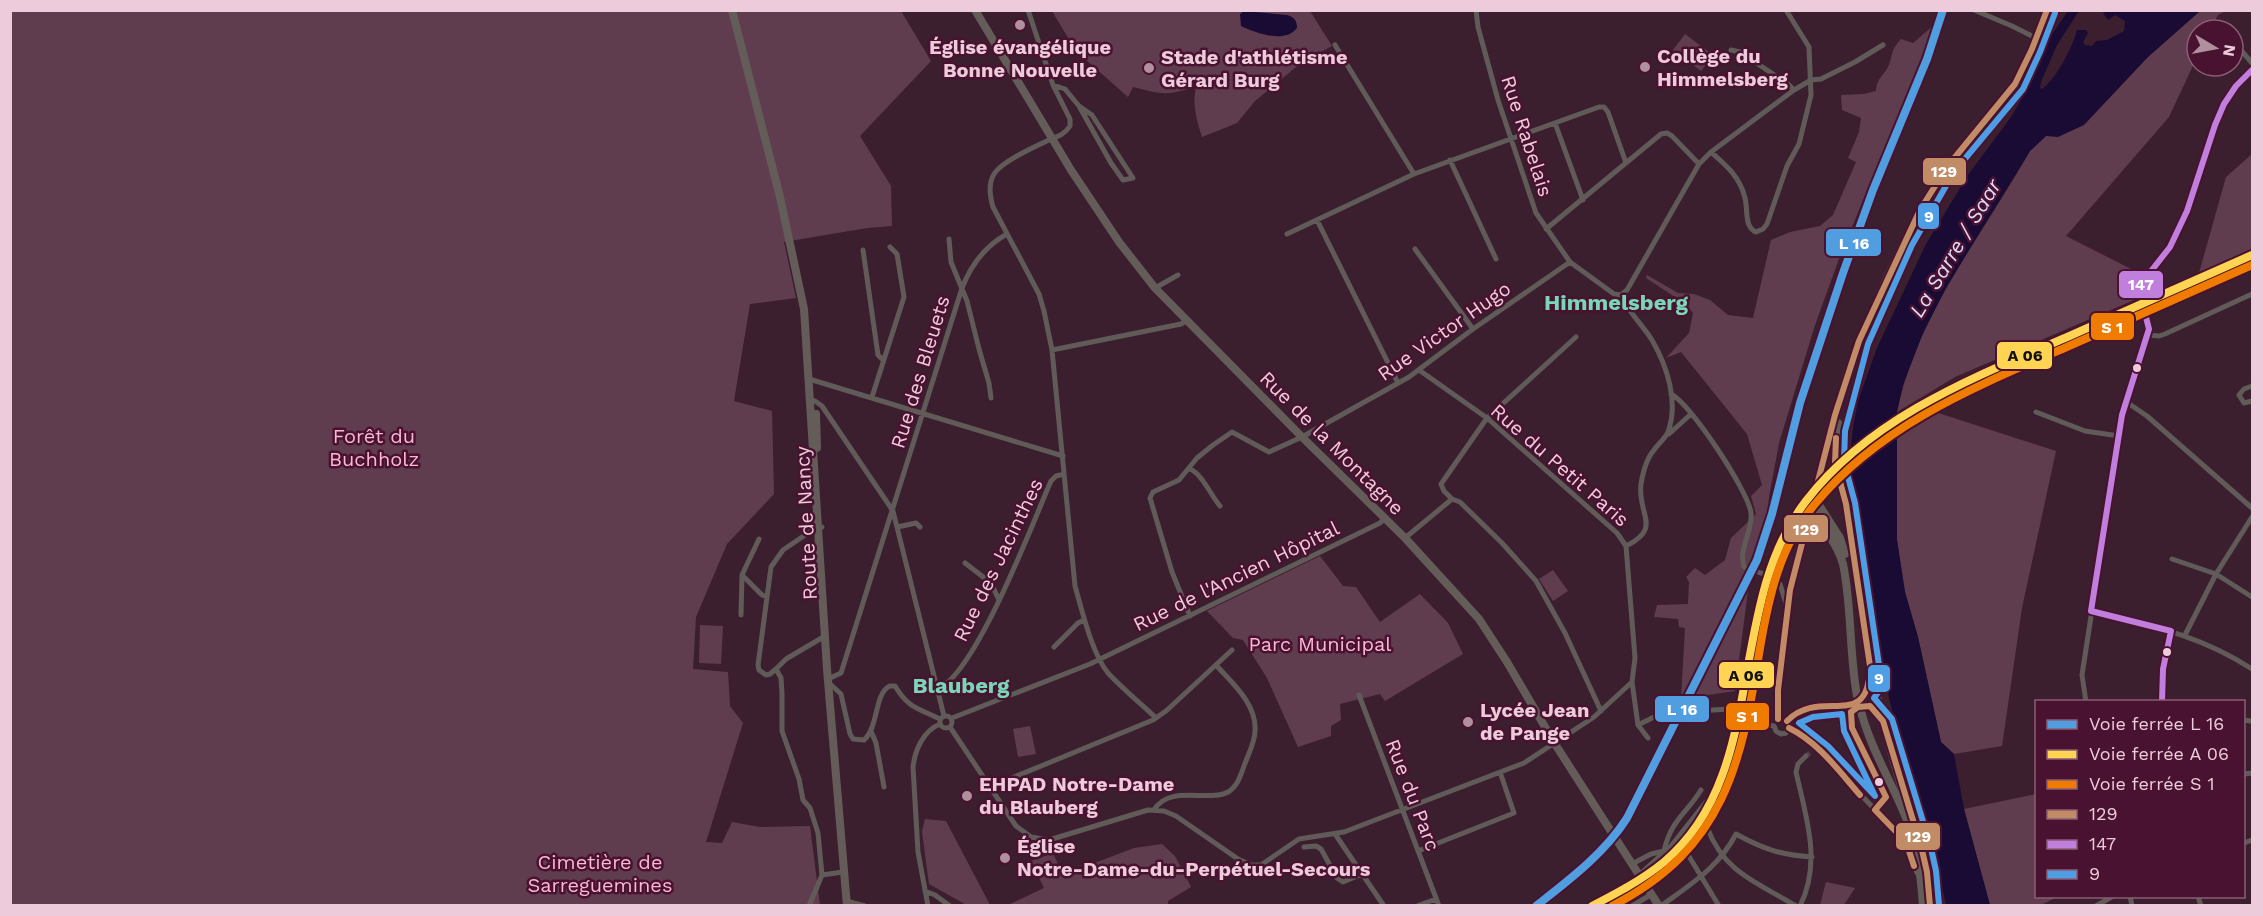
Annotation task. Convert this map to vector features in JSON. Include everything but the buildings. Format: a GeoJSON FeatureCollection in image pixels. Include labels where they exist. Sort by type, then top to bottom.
{"type":"FeatureCollection","features":[{"type":"Feature","properties":{"kind":"main road","name":"Route de Nancy"},"geometry":{"type":"LineString","coordinates":[[732,10],[790,237],[804,309],[813,401],[846,903]]}},
{"type":"Feature","properties":{"kind":"main road","name":"Rue de la Montagne"},"geometry":{"type":"LineString","coordinates":[[975,10],[1052,139],[1119,242],[1155,288],[1405,538],[1479,619],[1507,662],[1554,744],[1660,906]]}},
{"type":"Feature","properties":{"kind":"main road"},"geometry":{"type":"LineString","coordinates":[[1923,902],[1918,856],[1911,831],[1874,751],[1857,696],[1850,647],[1847,588],[1836,543],[1815,508],[1817,484],[1834,415],[1859,341],[1904,241],[1924,204],[1953,160],[2009,92],[2022,69],[2047,10]]}},
{"type":"Feature","properties":{"kind":"main road"},"geometry":{"type":"LineString","coordinates":[[1859,341],[1821,481],[1819,505],[1840,538],[1845,553],[1883,721],[1922,850],[1927,872],[1930,906]]}},
{"type":"Feature","properties":{"kind":"main road"},"geometry":{"type":"LineString","coordinates":[[1836,430],[1835,463],[1846,504],[1870,666]]}},
{"type":"Feature","properties":{"kind":"street"},"geometry":{"type":"LineString","coordinates":[[1028,10],[1053,85],[1070,119],[1070,126],[1061,136],[1004,165],[995,172],[990,196],[993,207],[1039,294],[1052,350],[1075,586],[1084,620],[1099,659],[1108,672],[1156,718]]}},
{"type":"Feature","properties":{"kind":"street","name":"Rue Rabelais"},"geometry":{"type":"LineString","coordinates":[[1476,10],[1488,65],[1536,213],[1570,262],[1614,294],[1621,295]]}},
{"type":"Feature","properties":{"kind":"street"},"geometry":{"type":"LineString","coordinates":[[1711,152],[1732,171],[1740,182],[1751,230],[1756,232],[1763,229],[1798,144],[1811,95],[1809,47],[1786,10]]}},
{"type":"Feature","properties":{"kind":"street"},"geometry":{"type":"LineString","coordinates":[[1974,10],[2036,38]]}},
{"type":"Feature","properties":{"kind":"street"},"geometry":{"type":"LineString","coordinates":[[1335,45],[1414,174]]}},
{"type":"Feature","properties":{"kind":"street"},"geometry":{"type":"LineString","coordinates":[[1667,435],[1672,415],[1671,394],[1665,366],[1652,339],[1626,307],[1621,295],[1627,290],[1699,164],[1711,152],[1794,90],[1811,80],[1821,79],[1883,45]]}},
{"type":"Feature","properties":{"kind":"street"},"geometry":{"type":"LineString","coordinates":[[1731,50],[1740,52],[1794,90]]}},
{"type":"Feature","properties":{"kind":"street"},"geometry":{"type":"LineString","coordinates":[[2085,700],[2082,675],[2125,401],[2148,335],[2149,320],[2140,293],[2144,279],[2163,256],[2186,217],[2218,114],[2238,84],[2253,70]]}},
{"type":"Feature","properties":{"kind":"street"},"geometry":{"type":"LineString","coordinates":[[1053,85],[1065,89],[1079,106],[1110,163],[1124,180],[1133,178],[1092,115],[1079,106]]}},
{"type":"Feature","properties":{"kind":"street"},"geometry":{"type":"LineString","coordinates":[[1287,234],[1414,174],[1599,107],[1604,107],[1608,112],[1626,163]]}},
{"type":"Feature","properties":{"kind":"street"},"geometry":{"type":"LineString","coordinates":[[1555,123],[1582,200]]}},
{"type":"Feature","properties":{"kind":"street"},"geometry":{"type":"LineString","coordinates":[[1546,230],[1661,134],[1667,133],[1672,136],[1699,164]]}},
{"type":"Feature","properties":{"kind":"street"},"geometry":{"type":"LineString","coordinates":[[1450,160],[1497,259]]}},
{"type":"Feature","properties":{"kind":"street"},"geometry":{"type":"LineString","coordinates":[[1317,220],[1398,383]]}},
{"type":"Feature","properties":{"kind":"street","name":"Rue des Bleuets"},"geometry":{"type":"LineString","coordinates":[[830,681],[841,673],[962,288],[968,273],[984,251],[1007,234]]}},
{"type":"Feature","properties":{"kind":"street"},"geometry":{"type":"LineString","coordinates":[[950,238],[951,262],[962,288],[989,382],[991,398]]}},
{"type":"Feature","properties":{"kind":"street"},"geometry":{"type":"LineString","coordinates":[[872,397],[904,297],[897,254],[890,247]]}},
{"type":"Feature","properties":{"kind":"street"},"geometry":{"type":"LineString","coordinates":[[1415,249],[1473,329]]}},
{"type":"Feature","properties":{"kind":"street"},"geometry":{"type":"LineString","coordinates":[[863,250],[878,355],[884,360]]}},
{"type":"Feature","properties":{"kind":"street","name":"Rue Victor Hugo"},"geometry":{"type":"LineString","coordinates":[[1190,469],[1213,445],[1232,432],[1269,452],[1302,437],[1419,370],[1473,329],[1570,262]]}},
{"type":"Feature","properties":{"kind":"street"},"geometry":{"type":"LineString","coordinates":[[1155,288],[1178,275]]}},
{"type":"Feature","properties":{"kind":"street"},"geometry":{"type":"LineString","coordinates":[[2148,335],[2165,334],[2253,294]]}},
{"type":"Feature","properties":{"kind":"street"},"geometry":{"type":"LineString","coordinates":[[1052,350],[1181,324],[1186,321]]}},
{"type":"Feature","properties":{"kind":"street"},"geometry":{"type":"LineString","coordinates":[[1576,337],[1487,418],[1441,484],[1443,491],[1452,499],[1460,502],[1536,581],[1565,633],[1601,711]]}},
{"type":"Feature","properties":{"kind":"street","name":"Rue du Petit Paris"},"geometry":{"type":"LineString","coordinates":[[1419,370],[1487,418],[1617,533],[1626,546],[1635,658],[1632,682],[1638,725],[1648,738]]}},
{"type":"Feature","properties":{"kind":"street"},"geometry":{"type":"LineString","coordinates":[[811,380],[1063,456]]}},
{"type":"Feature","properties":{"kind":"street"},"geometry":{"type":"LineString","coordinates":[[2253,386],[2244,389],[2239,395],[2244,404],[2253,401]]}},
{"type":"Feature","properties":{"kind":"street"},"geometry":{"type":"LineString","coordinates":[[1671,394],[1677,397],[1691,414],[1739,482],[1751,511],[1742,558],[1744,567],[1747,570],[1775,578],[1780,584],[1787,607]]}},
{"type":"Feature","properties":{"kind":"street"},"geometry":{"type":"LineString","coordinates":[[813,401],[822,406],[893,511],[937,689],[944,728],[950,727]]}},
{"type":"Feature","properties":{"kind":"street"},"geometry":{"type":"LineString","coordinates":[[2125,401],[2147,416],[2253,508]]}},
{"type":"Feature","properties":{"kind":"street"},"geometry":{"type":"LineString","coordinates":[[2036,412],[2085,431],[2119,436]]}},
{"type":"Feature","properties":{"kind":"street"},"geometry":{"type":"LineString","coordinates":[[813,414],[821,415],[832,424]]}},
{"type":"Feature","properties":{"kind":"street"},"geometry":{"type":"LineString","coordinates":[[1626,546],[1645,533],[1648,525],[1642,503],[1641,482],[1649,456],[1667,435],[1691,414]]}},
{"type":"Feature","properties":{"kind":"street"},"geometry":{"type":"LineString","coordinates":[[1672,415],[1683,422]]}},
{"type":"Feature","properties":{"kind":"street"},"geometry":{"type":"LineString","coordinates":[[1190,616],[1172,572],[1150,498],[1153,492],[1179,480],[1190,469],[1200,474],[1208,492],[1220,506]]}},
{"type":"Feature","properties":{"kind":"street","name":"Rue des Jacinthes"},"geometry":{"type":"LineString","coordinates":[[937,689],[942,687],[967,658],[985,630],[1051,481],[1056,476],[1064,474]]}},
{"type":"Feature","properties":{"kind":"street"},"geometry":{"type":"LineString","coordinates":[[1774,726],[1778,719],[1778,690],[1787,607],[1817,484]]}},
{"type":"Feature","properties":{"kind":"street"},"geometry":{"type":"LineString","coordinates":[[1405,538],[1452,499]]}},
{"type":"Feature","properties":{"kind":"street"},"geometry":{"type":"LineString","coordinates":[[2186,635],[2216,574],[2253,517]]}},
{"type":"Feature","properties":{"kind":"street","name":"Rue de l'Ancien Hôpital"},"geometry":{"type":"LineString","coordinates":[[951,718],[1099,659],[1380,523],[1385,518]]}},
{"type":"Feature","properties":{"kind":"street"},"geometry":{"type":"LineString","coordinates":[[886,533],[916,523],[920,527]]}},
{"type":"Feature","properties":{"kind":"street"},"geometry":{"type":"LineString","coordinates":[[1804,536],[1814,526],[1827,530]]}},
{"type":"Feature","properties":{"kind":"street"},"geometry":{"type":"LineString","coordinates":[[820,527],[783,550],[775,558],[771,567],[759,670],[766,675],[770,674],[786,659],[827,636]]}},
{"type":"Feature","properties":{"kind":"street"},"geometry":{"type":"LineString","coordinates":[[741,615],[742,574],[759,539]]}},
{"type":"Feature","properties":{"kind":"street"},"geometry":{"type":"LineString","coordinates":[[2172,559],[2216,574],[2253,597]]}},
{"type":"Feature","properties":{"kind":"street"},"geometry":{"type":"LineString","coordinates":[[965,563],[991,584],[999,600]]}},
{"type":"Feature","properties":{"kind":"street"},"geometry":{"type":"LineString","coordinates":[[742,574],[762,595],[767,597]]}},
{"type":"Feature","properties":{"kind":"street"},"geometry":{"type":"LineString","coordinates":[[2091,611],[2186,635],[2253,669]]}},
{"type":"Feature","properties":{"kind":"street"},"geometry":{"type":"LineString","coordinates":[[1054,647],[1078,622],[1084,620]]}},
{"type":"Feature","properties":{"kind":"street"},"geometry":{"type":"LineString","coordinates":[[2162,700],[2163,669],[2171,631]]}},
{"type":"Feature","properties":{"kind":"street"},"geometry":{"type":"LineString","coordinates":[[990,787],[1156,718],[1232,650]]}},
{"type":"Feature","properties":{"kind":"street"},"geometry":{"type":"LineString","coordinates":[[1154,810],[1158,804],[1177,796],[1224,794],[1239,781],[1254,736],[1254,718],[1241,694],[1216,664]]}},
{"type":"Feature","properties":{"kind":"street"},"geometry":{"type":"LineString","coordinates":[[1787,721],[1797,711],[1815,707],[1856,704],[1867,693],[1871,679],[1870,666]]}},
{"type":"Feature","properties":{"kind":"street"},"geometry":{"type":"LineString","coordinates":[[776,669],[781,678],[783,693],[782,731],[799,779],[803,800],[810,808],[818,833],[822,875],[809,906]]}},
{"type":"Feature","properties":{"kind":"street"},"geometry":{"type":"LineString","coordinates":[[830,681],[841,694],[853,739],[864,740],[871,731],[883,691],[890,686],[895,686],[906,703],[942,720]]}},
{"type":"Feature","properties":{"kind":"street"},"geometry":{"type":"LineString","coordinates":[[950,727],[1016,826],[1025,834],[1040,840],[1060,838],[1154,810],[1176,816],[1246,863],[1261,865],[1299,839],[1335,834],[1534,758],[1601,711],[1632,682]]}},
{"type":"Feature","properties":{"kind":"street","name":"Rue du Parc"},"geometry":{"type":"LineString","coordinates":[[1359,695],[1438,902]]}},
{"type":"Feature","properties":{"kind":"street"},"geometry":{"type":"LineString","coordinates":[[1851,712],[1858,707],[1870,705],[1883,721]]}},
{"type":"Feature","properties":{"kind":"street"},"geometry":{"type":"LineString","coordinates":[[1840,706],[1851,712]]}},
{"type":"Feature","properties":{"kind":"street"},"geometry":{"type":"LineString","coordinates":[[1638,725],[1662,713],[1730,709],[1746,714],[1763,725],[1774,726]]}},
{"type":"Feature","properties":{"kind":"street"},"geometry":{"type":"LineString","coordinates":[[1851,712],[1852,728],[1886,797],[1875,810]]}},
{"type":"Feature","properties":{"kind":"street"},"geometry":{"type":"LineString","coordinates":[[928,906],[918,852],[913,767],[920,745],[933,727],[942,720],[951,718],[953,722],[950,727]]}},
{"type":"Feature","properties":{"kind":"street"},"geometry":{"type":"LineString","coordinates":[[1778,719],[1787,721]]}},
{"type":"Feature","properties":{"kind":"street"},"geometry":{"type":"LineString","coordinates":[[2245,720],[2250,721]]}},
{"type":"Feature","properties":{"kind":"street"},"geometry":{"type":"LineString","coordinates":[[1774,726],[1781,734],[1786,733],[1789,728],[1787,721]]}},
{"type":"Feature","properties":{"kind":"street"},"geometry":{"type":"LineString","coordinates":[[1789,728],[1796,730],[1906,843],[1923,902]]}},
{"type":"Feature","properties":{"kind":"street"},"geometry":{"type":"LineString","coordinates":[[871,731],[876,743],[884,787]]}},
{"type":"Feature","properties":{"kind":"street"},"geometry":{"type":"LineString","coordinates":[[1800,906],[1810,880],[1812,857],[1796,772],[1798,764],[1806,756]]}},
{"type":"Feature","properties":{"kind":"street"},"geometry":{"type":"LineString","coordinates":[[1418,852],[1514,813],[1500,772]]}},
{"type":"Feature","properties":{"kind":"street"},"geometry":{"type":"LineString","coordinates":[[1642,879],[1664,851],[1674,823],[1701,790]]}},
{"type":"Feature","properties":{"kind":"street"},"geometry":{"type":"LineString","coordinates":[[1632,864],[1671,846],[1706,802]]}},
{"type":"Feature","properties":{"kind":"street"},"geometry":{"type":"LineString","coordinates":[[1642,879],[1687,853],[1720,805]]}},
{"type":"Feature","properties":{"kind":"street"},"geometry":{"type":"LineString","coordinates":[[1707,827],[1716,850],[1742,875],[1796,906]]}},
{"type":"Feature","properties":{"kind":"street"},"geometry":{"type":"LineString","coordinates":[[1335,834],[1384,906]]}},
{"type":"Feature","properties":{"kind":"street"},"geometry":{"type":"LineString","coordinates":[[1660,906],[1701,878],[1722,857],[1736,834],[1773,852],[1812,857]]}},
{"type":"Feature","properties":{"kind":"street"},"geometry":{"type":"LineString","coordinates":[[1304,847],[1316,846],[1321,849],[1337,878],[1343,882],[1362,874]]}},
{"type":"Feature","properties":{"kind":"street"},"geometry":{"type":"LineString","coordinates":[[1687,853],[1719,906]]}},
{"type":"Feature","properties":{"kind":"street"},"geometry":{"type":"LineString","coordinates":[[822,875],[843,872]]}},
{"type":"Feature","properties":{"kind":"street"},"geometry":{"type":"LineString","coordinates":[[925,891],[950,906]]}},
{"type":"Feature","properties":{"kind":"street"},"geometry":{"type":"LineString","coordinates":[[1632,906],[1652,894]]}},
{"type":"Feature","properties":{"kind":"street"},"geometry":{"type":"LineString","coordinates":[[2096,906],[2111,898]]}},
{"type":"Feature","properties":{"kind":"street"},"geometry":{"type":"LineString","coordinates":[[1417,906],[1438,902]]}},
{"type":"Feature","properties":{"kind":"street"},"geometry":{"type":"LineString","coordinates":[[846,903],[865,906]]}},
{"type":"Feature","properties":{"kind":"green space","name":"Forêt du Buchholz"},"geometry":{"type":"Polygon","coordinates":[[[10,11],[901,11],[931,61],[860,136],[891,186],[892,226],[784,242],[796,298],[750,304],[734,401],[772,411],[774,494],[727,544],[696,617],[693,669],[728,672],[730,706],[743,723],[706,842],[722,843],[732,822],[760,827],[810,826],[820,905],[11,905],[10,11]]]}},
{"type":"Feature","properties":{"kind":"green space"},"geometry":{"type":"Polygon","coordinates":[[[1052,11],[1310,11],[1332,46],[1301,63],[1255,101],[1237,123],[1202,137],[1195,105],[1197,85],[1172,93],[1133,87],[1128,97],[1076,51],[1052,11]]]}},
{"type":"Feature","properties":{"kind":"green space"},"geometry":{"type":"Polygon","coordinates":[[[2200,11],[2225,11],[2216,18],[2192,18],[2200,11]]]}},
{"type":"Feature","properties":{"kind":"green space"},"geometry":{"type":"Polygon","coordinates":[[[2185,24],[2185,78],[2187,78],[2169,117],[2066,236],[2141,274],[2134,300],[1955,377],[1897,412],[1906,376],[1919,342],[1953,277],[2030,151],[2046,136],[2058,136],[2185,24]]]}},
{"type":"Feature","properties":{"kind":"green space"},"geometry":{"type":"Polygon","coordinates":[[[1933,26],[1840,256],[1815,325],[1779,443],[1769,497],[1764,548],[1749,583],[1735,691],[1681,699],[1685,628],[1679,627],[1678,619],[1654,617],[1657,605],[1688,604],[1689,582],[1686,577],[1695,568],[1705,575],[1725,560],[1731,538],[1756,514],[1751,496],[1762,485],[1747,434],[1681,352],[1666,358],[1689,333],[1693,313],[1684,303],[1646,278],[1647,275],[1678,293],[1694,294],[1710,300],[1728,315],[1753,318],[1771,240],[1790,232],[1820,226],[1833,215],[1856,162],[1848,158],[1859,132],[1861,118],[1842,110],[1841,95],[1876,91],[1879,80],[1901,39],[1913,43],[1933,26]]]}},
{"type":"Feature","properties":{"kind":"green space"},"geometry":{"type":"Polygon","coordinates":[[[1685,34],[1713,55],[1701,71],[1673,50],[1685,34]]]}},
{"type":"Feature","properties":{"kind":"green space"},"geometry":{"type":"Polygon","coordinates":[[[2252,154],[2252,249],[2199,273],[2226,177],[2252,154]]]}},
{"type":"Feature","properties":{"kind":"green space"},"geometry":{"type":"Polygon","coordinates":[[[1926,409],[2056,451],[2022,608],[2002,746],[1954,754],[1941,742],[1918,637],[1905,592],[1897,540],[1897,428],[1926,409]]]}},
{"type":"Feature","properties":{"kind":"green space","name":"Parc Municipal"},"geometry":{"type":"Polygon","coordinates":[[[1320,556],[1343,586],[1356,587],[1380,622],[1420,594],[1448,623],[1463,654],[1385,701],[1380,694],[1340,704],[1341,720],[1331,726],[1331,736],[1298,747],[1267,678],[1243,640],[1233,638],[1207,611],[1320,556]]]}},
{"type":"Feature","properties":{"kind":"green space"},"geometry":{"type":"Polygon","coordinates":[[[1553,570],[1568,591],[1553,601],[1539,579],[1553,570]]]}},
{"type":"Feature","properties":{"kind":"green space"},"geometry":{"type":"Polygon","coordinates":[[[700,625],[723,626],[721,664],[699,663],[700,625]]]}},
{"type":"Feature","properties":{"kind":"green space"},"geometry":{"type":"Polygon","coordinates":[[[1030,726],[1036,754],[1018,757],[1013,729],[1030,726]]]}},
{"type":"Feature","properties":{"kind":"green space"},"geometry":{"type":"Polygon","coordinates":[[[2035,794],[2035,898],[2053,899],[2041,905],[1990,905],[1964,809],[2035,794]]]}},
{"type":"Feature","properties":{"kind":"green space"},"geometry":{"type":"Polygon","coordinates":[[[925,819],[946,821],[990,905],[965,905],[929,884],[922,832],[925,819]]]}},
{"type":"Feature","properties":{"kind":"green space"},"geometry":{"type":"Polygon","coordinates":[[[1162,844],[1175,856],[1191,887],[1168,901],[1168,905],[1008,905],[1044,888],[1031,861],[1053,853],[1063,875],[1134,848],[1162,844]]]}},
{"type":"Feature","properties":{"kind":"green space"},"geometry":{"type":"Polygon","coordinates":[[[1826,882],[1855,888],[1844,905],[1820,905],[1826,882]]]}},
{"type":"Feature","properties":{"kind":"water"},"geometry":{"type":"Polygon","coordinates":[[[1244,11],[1287,15],[1295,19],[1297,28],[1292,33],[1278,36],[1254,32],[1241,26],[1240,14],[1244,11]]]}},
{"type":"Feature","properties":{"kind":"water","name":"La Sarre / Saar"},"geometry":{"type":"Polygon","coordinates":[[[2068,11],[2079,11],[2057,45],[2041,82],[2040,88],[2042,89],[2064,61],[2077,30],[2086,30],[2088,33],[2083,42],[2085,45],[2092,46],[2096,41],[2107,40],[2124,31],[2125,21],[2115,15],[2108,20],[2103,13],[2106,11],[2200,11],[2192,18],[2185,18],[2185,24],[2148,57],[2084,125],[2058,137],[2046,136],[2030,151],[1947,286],[1923,333],[1903,385],[1897,412],[1897,540],[1905,592],[1918,637],[1941,742],[1954,754],[1964,809],[1990,905],[1946,905],[1934,849],[1911,781],[1890,702],[1869,603],[1851,492],[1849,465],[1853,428],[1858,401],[1877,348],[1926,244],[1968,175],[2011,117],[2024,95],[2046,43],[2068,11]]]}},
{"type":"Feature","properties":{"kind":"tunnel"},"geometry":{"type":"LineString","coordinates":[[1806,756],[1812,751]]}},
{"type":"Feature","properties":{"kind":"transit line"},"geometry":{"type":"LineString","coordinates":[[1536,906],[1597,855],[1627,818],[1757,560],[1772,514],[1800,403],[1843,273],[1873,190],[1927,59],[1943,10]]}},
{"type":"Feature","properties":{"kind":"transit line","name":"129"},"geometry":{"type":"LineString","coordinates":[[1778,719],[1778,690],[1790,590],[1835,415],[1859,341],[1920,210],[1947,167],[2015,84],[2047,10]]}},
{"type":"Feature","properties":{"kind":"transit line","name":"9"},"geometry":{"type":"LineString","coordinates":[[1939,905],[1931,848],[1892,719],[1874,698],[1879,691],[1879,665],[1855,503],[1844,462],[1845,431],[1868,344],[1912,245],[1954,172],[2023,89],[2055,13]]}},
{"type":"Feature","properties":{"kind":"transit line","name":"147"},"geometry":{"type":"LineString","coordinates":[[2091,611],[2122,415],[2149,329],[2140,294],[2141,284],[2170,247],[2187,211],[2224,104],[2236,86],[2252,70]]}},
{"type":"Feature","properties":{"kind":"transit line"},"geometry":{"type":"LineString","coordinates":[[1592,906],[1656,869],[1697,825],[1719,783],[1734,737],[1764,590],[1781,543],[1806,501],[1832,472],[1860,446],[1892,423],[1959,385],[2252,255]]}},
{"type":"Feature","properties":{"kind":"transit line"},"geometry":{"type":"LineString","coordinates":[[1612,906],[1650,883],[1680,858],[1703,830],[1721,799],[1735,766],[1745,730],[1767,609],[1778,572],[1793,536],[1803,520],[1841,476],[1900,429],[1966,392],[2252,265]]}},
{"type":"Feature","properties":{"kind":"transit line","name":"129"},"geometry":{"type":"LineString","coordinates":[[1787,721],[1800,711],[1814,707],[1852,704],[1861,698],[1868,686],[1870,666],[1846,504],[1835,463],[1836,438]]}},
{"type":"Feature","properties":{"kind":"transit line","name":"147"},"geometry":{"type":"LineString","coordinates":[[2091,611],[2171,631]]}},
{"type":"Feature","properties":{"kind":"transit line","name":"147"},"geometry":{"type":"LineString","coordinates":[[2162,700],[2163,669],[2171,631]]}},
{"type":"Feature","properties":{"kind":"transit line","name":"129"},"geometry":{"type":"LineString","coordinates":[[1851,712],[1858,707],[1870,706],[1883,721],[1922,850],[1927,872],[1930,906]]}},
{"type":"Feature","properties":{"kind":"transit line","name":"129"},"geometry":{"type":"LineString","coordinates":[[1851,712],[1852,728],[1886,797],[1875,810],[1906,842],[1914,866]]}},
{"type":"Feature","properties":{"kind":"transit line","name":"9"},"geometry":{"type":"LineString","coordinates":[[1842,714],[1844,731],[1875,796],[1828,746],[1799,723],[1813,717],[1842,714]]}},
{"type":"Feature","properties":{"kind":"transit line","name":"129"},"geometry":{"type":"LineString","coordinates":[[1789,728],[1819,749],[1860,795]]}},
{"type":"Feature","properties":{"kind":"place","name":"Église évangélique Bonne Nouvelle"},"geometry":{"type":"Point","coordinates":[1020,25]}},
{"type":"Feature","properties":{"kind":"place","name":"Collège du Himmelsberg"},"geometry":{"type":"Point","coordinates":[1645,67]}},
{"type":"Feature","properties":{"kind":"place","name":"Stade d'athlétisme Gérard Burg"},"geometry":{"type":"Point","coordinates":[1149,68]}},
{"type":"Feature","properties":{"kind":"place","name":"Lycée Jean de Pange"},"geometry":{"type":"Point","coordinates":[1468,722]}},
{"type":"Feature","properties":{"kind":"place","name":"EHPAD Notre-Dame du Blauberg"},"geometry":{"type":"Point","coordinates":[967,796]}},
{"type":"Feature","properties":{"kind":"place","name":"Église Notre-Dame-du-Perpétuel-Secours"},"geometry":{"type":"Point","coordinates":[1005,858]}},
{"type":"Feature","properties":{"kind":"district","name":"Himmelsberg"},"geometry":{"type":"Point","coordinates":[1616,302]}},
{"type":"Feature","properties":{"kind":"district","name":"Blauberg"},"geometry":{"type":"Point","coordinates":[961,685]}},
{"type":"Feature","properties":{"kind":"park label","name":"Cimetière de Sarreguemines"},"geometry":{"type":"Point","coordinates":[600,874]}}]}
